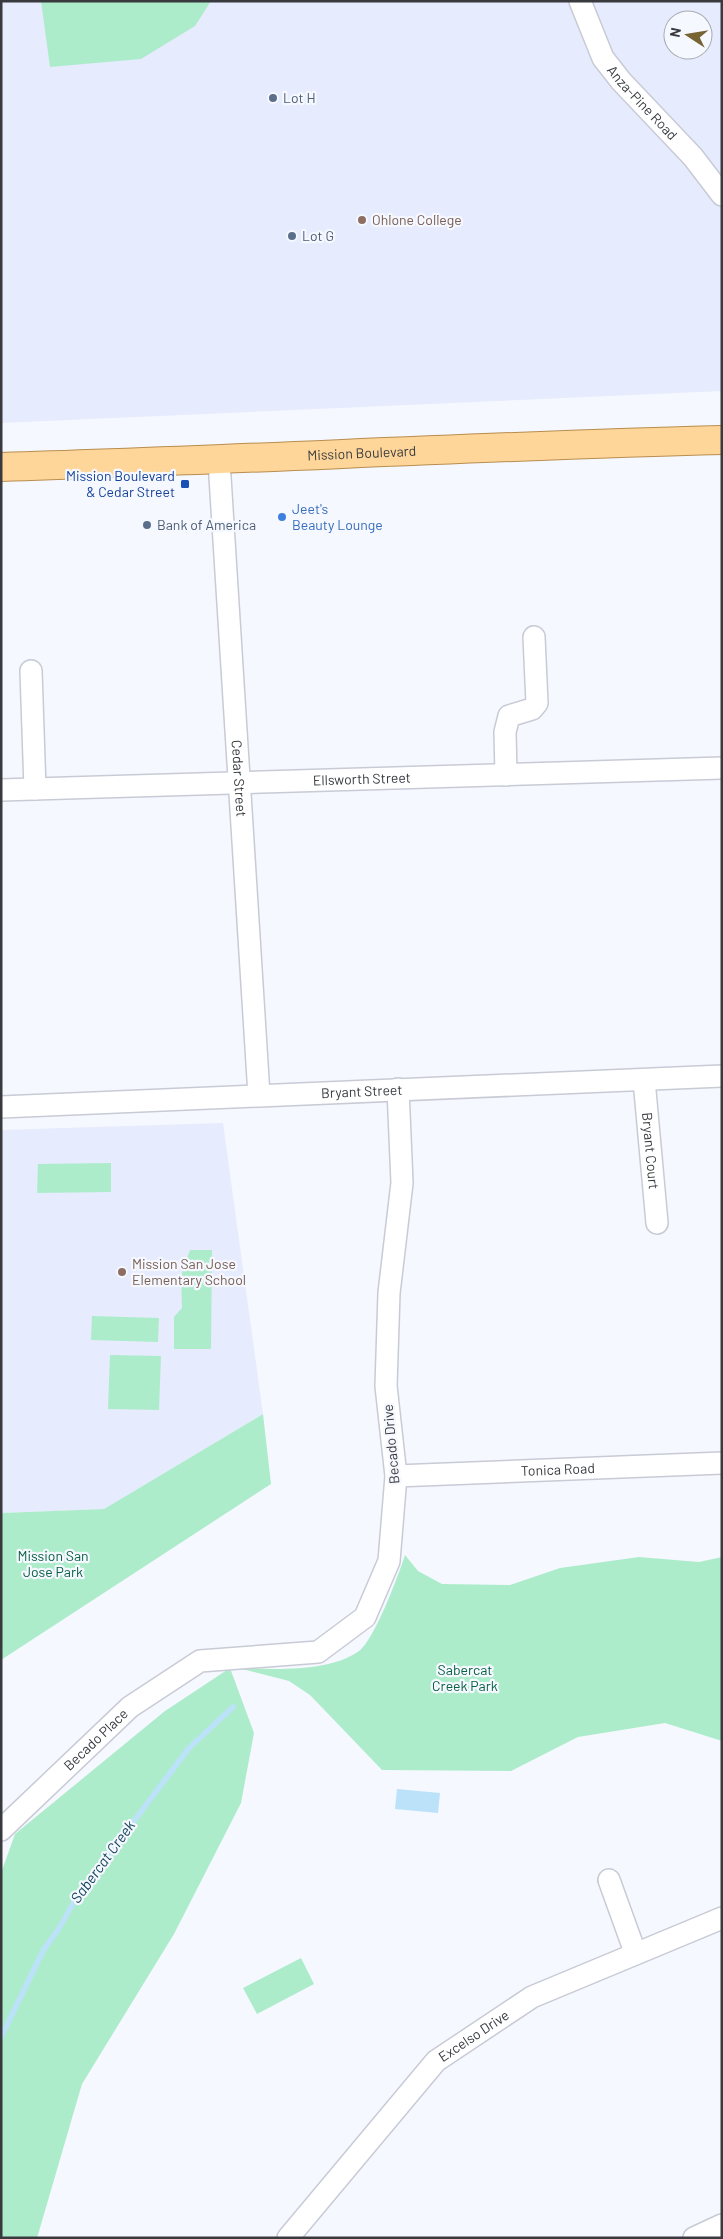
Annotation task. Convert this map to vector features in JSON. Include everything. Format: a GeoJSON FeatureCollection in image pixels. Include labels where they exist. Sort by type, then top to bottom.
{"type":"FeatureCollection","features":[{"type":"Feature","properties":{"kind":"main road","name":"Mission Boulevard"},"geometry":{"type":"LineString","coordinates":[[1,467],[220,461],[527,445],[722,440]]}},
{"type":"Feature","properties":{"kind":"street","name":"Anza-Pine Road"},"geometry":{"type":"LineString","coordinates":[[580,1],[604,58],[621,81],[693,157],[722,195]]}},
{"type":"Feature","properties":{"kind":"street","name":"Cedar Street"},"geometry":{"type":"LineString","coordinates":[[220,461],[259,1095]]}},
{"type":"Feature","properties":{"kind":"street"},"geometry":{"type":"LineString","coordinates":[[506,775],[505,732],[509,716],[532,709],[536,703],[534,637]]}},
{"type":"Feature","properties":{"kind":"street"},"geometry":{"type":"LineString","coordinates":[[31,671],[35,789]]}},
{"type":"Feature","properties":{"kind":"street","name":"Ellsworth Street"},"geometry":{"type":"LineString","coordinates":[[1,790],[722,768]]}},
{"type":"Feature","properties":{"kind":"street","name":"Bryant Street"},"geometry":{"type":"LineString","coordinates":[[1,1107],[722,1076]]}},
{"type":"Feature","properties":{"kind":"street","name":"Bryant Court"},"geometry":{"type":"LineString","coordinates":[[644,1080],[657,1223]]}},
{"type":"Feature","properties":{"kind":"street","name":"Becado Drive"},"geometry":{"type":"LineString","coordinates":[[200,1661],[318,1652],[365,1617],[389,1561],[396,1476],[386,1386],[389,1293],[402,1183],[398,1089]]}},
{"type":"Feature","properties":{"kind":"street","name":"Tonica Road"},"geometry":{"type":"LineString","coordinates":[[396,1476],[722,1463]]}},
{"type":"Feature","properties":{"kind":"street","name":"Becado Place"},"geometry":{"type":"LineString","coordinates":[[1,1830],[130,1707],[200,1661]]}},
{"type":"Feature","properties":{"kind":"street"},"geometry":{"type":"LineString","coordinates":[[609,1880],[635,1952]]}},
{"type":"Feature","properties":{"kind":"street","name":"Excelso Drive"},"geometry":{"type":"LineString","coordinates":[[288,2238],[436,2061],[532,1997],[635,1952],[722,1918]]}},
{"type":"Feature","properties":{"kind":"street"},"geometry":{"type":"LineString","coordinates":[[694,2238],[722,2225]]}},
{"type":"Feature","properties":{"kind":"shaded area","name":"Ohlone College"},"geometry":{"type":"Polygon","coordinates":[[[1,1],[722,1],[722,391],[1,423],[1,1]]]}},
{"type":"Feature","properties":{"kind":"shaded area","name":"Mission San Jose Elementary School"},"geometry":{"type":"Polygon","coordinates":[[[223,1123],[263,1414],[104,1509],[1,1513],[1,1130],[223,1123]]]}},
{"type":"Feature","properties":{"kind":"green space"},"geometry":{"type":"Polygon","coordinates":[[[41,1],[211,1],[195,26],[141,59],[50,67],[41,1]]]}},
{"type":"Feature","properties":{"kind":"green space"},"geometry":{"type":"Polygon","coordinates":[[[111,1163],[111,1192],[37,1193],[38,1164],[111,1163]]]}},
{"type":"Feature","properties":{"kind":"green space"},"geometry":{"type":"Polygon","coordinates":[[[190,1250],[212,1250],[211,1349],[174,1349],[174,1317],[182,1308],[181,1276],[190,1250]]]}},
{"type":"Feature","properties":{"kind":"green space"},"geometry":{"type":"Polygon","coordinates":[[[92,1316],[159,1318],[158,1342],[91,1340],[92,1316]]]}},
{"type":"Feature","properties":{"kind":"green space"},"geometry":{"type":"Polygon","coordinates":[[[110,1355],[161,1356],[159,1410],[108,1409],[110,1355]]]}},
{"type":"Feature","properties":{"kind":"green space","name":"Mission San Jose Park"},"geometry":{"type":"Polygon","coordinates":[[[263,1414],[271,1484],[1,1660],[1,1513],[104,1509],[263,1414]]]}},
{"type":"Feature","properties":{"kind":"green space","name":"Sabercat Creek Park"},"geometry":{"type":"Polygon","coordinates":[[[405,1555],[418,1571],[442,1584],[510,1585],[560,1568],[639,1557],[699,1562],[722,1557],[722,1741],[665,1723],[578,1737],[511,1771],[382,1770],[310,1695],[289,1681],[238,1668],[284,1669],[317,1666],[346,1658],[359,1651],[365,1645],[379,1621],[405,1555]]]}},
{"type":"Feature","properties":{"kind":"green space"},"geometry":{"type":"Polygon","coordinates":[[[230,1668],[254,1733],[241,1803],[174,1934],[82,2084],[37,2238],[1,2238],[1,1873],[15,1834],[165,1711],[230,1668]]]}},
{"type":"Feature","properties":{"kind":"green space"},"geometry":{"type":"Polygon","coordinates":[[[301,1958],[314,1984],[257,2014],[243,1988],[301,1958]]]}},
{"type":"Feature","properties":{"kind":"water"},"geometry":{"type":"Polygon","coordinates":[[[397,1789],[440,1793],[438,1813],[395,1809],[397,1789]]]}},
{"type":"Feature","properties":{"kind":"waterway","name":"Sabercat Creek"},"geometry":{"type":"LineString","coordinates":[[1,2037],[44,1949],[58,1930],[78,1895],[189,1748],[233,1707]]}},
{"type":"Feature","properties":{"kind":"place","name":"Lot H"},"geometry":{"type":"Point","coordinates":[273,98]}},
{"type":"Feature","properties":{"kind":"place","name":"Ohlone College"},"geometry":{"type":"Point","coordinates":[362,220]}},
{"type":"Feature","properties":{"kind":"place","name":"Lot G"},"geometry":{"type":"Point","coordinates":[292,236]}},
{"type":"Feature","properties":{"kind":"place","name":"Mission Boulevard & Cedar Street"},"geometry":{"type":"Point","coordinates":[185,484]}},
{"type":"Feature","properties":{"kind":"place","name":"Jeet's Beauty Lounge"},"geometry":{"type":"Point","coordinates":[282,517]}},
{"type":"Feature","properties":{"kind":"place","name":"Bank of America"},"geometry":{"type":"Point","coordinates":[147,525]}},
{"type":"Feature","properties":{"kind":"place","name":"Mission San Jose Elementary School"},"geometry":{"type":"Point","coordinates":[122,1272]}}]}
